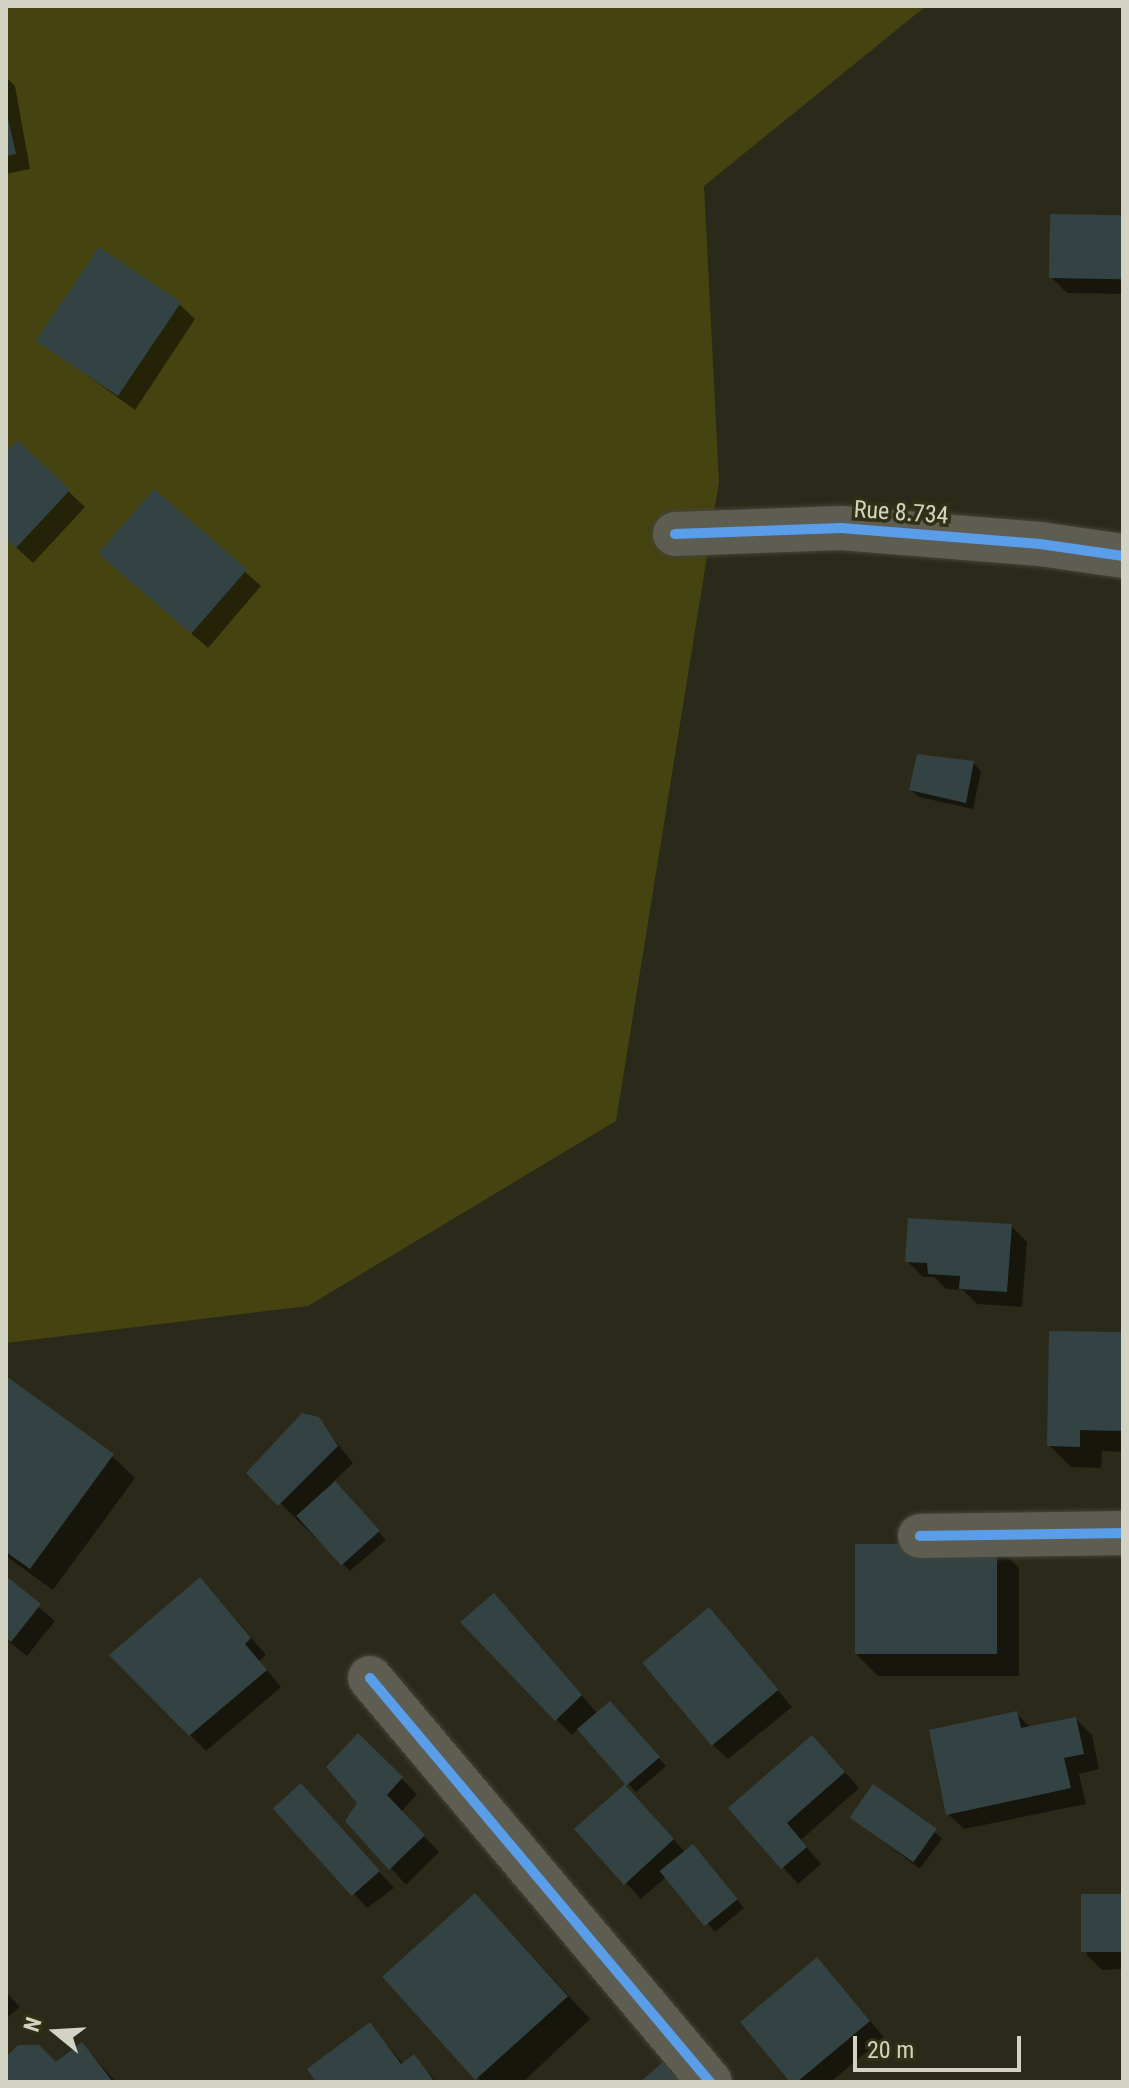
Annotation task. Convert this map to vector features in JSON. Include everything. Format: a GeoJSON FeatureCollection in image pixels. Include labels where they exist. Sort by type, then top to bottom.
{"type":"FeatureCollection","features":[{"type":"Feature","properties":{"kind":"street","name":"Rue 8.734"},"geometry":{"type":"LineString","coordinates":[[675,534],[841,528],[1040,544],[1123,556]]}},
{"type":"Feature","properties":{"kind":"street"},"geometry":{"type":"LineString","coordinates":[[920,1536],[1123,1533]]}},
{"type":"Feature","properties":{"kind":"street"},"geometry":{"type":"LineString","coordinates":[[370,1678],[710,2082]]}},
{"type":"Feature","properties":{"kind":"shaded area"},"geometry":{"type":"Polygon","coordinates":[[[6,6],[926,6],[704,186],[719,482],[616,1121],[308,1306],[6,1343],[6,6]]]}},
{"type":"Feature","properties":{"kind":"building"},"geometry":{"type":"Polygon","coordinates":[[[6,110],[16,154],[6,156],[6,110]]]}},
{"type":"Feature","properties":{"kind":"building"},"geometry":{"type":"Polygon","coordinates":[[[1050,214],[1123,215],[1122,279],[1049,278],[1050,214]]]}},
{"type":"Feature","properties":{"kind":"building"},"geometry":{"type":"Polygon","coordinates":[[[99,247],[181,302],[118,396],[36,341],[99,247]]]}},
{"type":"Feature","properties":{"kind":"building"},"geometry":{"type":"Polygon","coordinates":[[[17,440],[70,490],[16,548],[6,539],[6,452],[17,440]]]}},
{"type":"Feature","properties":{"kind":"building"},"geometry":{"type":"Polygon","coordinates":[[[154,489],[247,570],[191,634],[98,553],[154,489]]]}},
{"type":"Feature","properties":{"kind":"building"},"geometry":{"type":"Polygon","coordinates":[[[917,754],[974,761],[966,803],[909,790],[917,754]]]}},
{"type":"Feature","properties":{"kind":"building"},"geometry":{"type":"Polygon","coordinates":[[[908,1218],[1012,1224],[1007,1292],[959,1289],[960,1276],[928,1274],[927,1263],[905,1262],[908,1218]]]}},
{"type":"Feature","properties":{"kind":"building"},"geometry":{"type":"Polygon","coordinates":[[[1049,1331],[1123,1332],[1123,1431],[1080,1430],[1080,1447],[1047,1446],[1049,1331]]]}},
{"type":"Feature","properties":{"kind":"building"},"geometry":{"type":"Polygon","coordinates":[[[6,1376],[114,1454],[30,1569],[6,1552],[6,1376]]]}},
{"type":"Feature","properties":{"kind":"building"},"geometry":{"type":"Polygon","coordinates":[[[302,1413],[319,1417],[338,1446],[278,1506],[246,1473],[302,1413]]]}},
{"type":"Feature","properties":{"kind":"building"},"geometry":{"type":"Polygon","coordinates":[[[335,1481],[380,1531],[341,1566],[296,1516],[335,1481]]]}},
{"type":"Feature","properties":{"kind":"building"},"geometry":{"type":"Polygon","coordinates":[[[855,1544],[997,1544],[997,1654],[855,1654],[855,1544]]]}},
{"type":"Feature","properties":{"kind":"building"},"geometry":{"type":"Polygon","coordinates":[[[6,1576],[41,1604],[11,1642],[6,1638],[6,1576]]]}},
{"type":"Feature","properties":{"kind":"building"},"geometry":{"type":"Polygon","coordinates":[[[200,1577],[251,1638],[245,1644],[267,1670],[189,1736],[109,1655],[200,1577]]]}},
{"type":"Feature","properties":{"kind":"building"},"geometry":{"type":"Polygon","coordinates":[[[494,1593],[582,1695],[555,1721],[460,1622],[494,1593]]]}},
{"type":"Feature","properties":{"kind":"building"},"geometry":{"type":"Polygon","coordinates":[[[709,1607],[778,1690],[712,1746],[642,1663],[709,1607]]]}},
{"type":"Feature","properties":{"kind":"building"},"geometry":{"type":"Polygon","coordinates":[[[610,1701],[660,1757],[626,1786],[674,1839],[624,1885],[574,1829],[625,1784],[577,1729],[610,1701]]]}},
{"type":"Feature","properties":{"kind":"building"},"geometry":{"type":"Polygon","coordinates":[[[1017,1711],[1021,1728],[1076,1717],[1084,1754],[1064,1758],[1071,1788],[946,1815],[929,1730],[1017,1711]]]}},
{"type":"Feature","properties":{"kind":"building"},"geometry":{"type":"Polygon","coordinates":[[[358,1733],[403,1777],[387,1795],[425,1835],[389,1870],[345,1821],[357,1803],[326,1767],[358,1733]]]}},
{"type":"Feature","properties":{"kind":"building"},"geometry":{"type":"Polygon","coordinates":[[[812,1735],[845,1772],[787,1823],[807,1847],[781,1869],[728,1808],[812,1735]]]}},
{"type":"Feature","properties":{"kind":"building"},"geometry":{"type":"Polygon","coordinates":[[[301,1783],[380,1871],[352,1896],[273,1808],[301,1783]]]}},
{"type":"Feature","properties":{"kind":"building"},"geometry":{"type":"Polygon","coordinates":[[[873,1784],[937,1829],[913,1862],[849,1818],[873,1784]]]}},
{"type":"Feature","properties":{"kind":"building"},"geometry":{"type":"Polygon","coordinates":[[[693,1844],[738,1899],[704,1926],[660,1871],[693,1844]]]}},
{"type":"Feature","properties":{"kind":"building"},"geometry":{"type":"Polygon","coordinates":[[[475,1893],[568,1996],[475,2080],[382,1977],[475,1893]]]}},
{"type":"Feature","properties":{"kind":"building"},"geometry":{"type":"Polygon","coordinates":[[[1081,1894],[1123,1894],[1123,1952],[1081,1952],[1081,1894]]]}},
{"type":"Feature","properties":{"kind":"building"},"geometry":{"type":"Polygon","coordinates":[[[817,1957],[870,2021],[797,2082],[790,2082],[740,2022],[817,1957]]]}},
{"type":"Feature","properties":{"kind":"building"},"geometry":{"type":"Polygon","coordinates":[[[370,2022],[401,2064],[414,2054],[435,2082],[316,2082],[307,2069],[370,2022]]]}},
{"type":"Feature","properties":{"kind":"building"},"geometry":{"type":"Polygon","coordinates":[[[82,2042],[113,2082],[6,2082],[6,2057],[18,2045],[39,2045],[56,2062],[82,2042]]]}},
{"type":"Feature","properties":{"kind":"building"},"geometry":{"type":"Polygon","coordinates":[[[663,2062],[681,2082],[640,2082],[663,2062]]]}},
{"type":"Feature","properties":{"kind":"cycle path"},"geometry":{"type":"LineString","coordinates":[[675,534],[841,528],[1040,544],[1123,556]]}},
{"type":"Feature","properties":{"kind":"cycle path"},"geometry":{"type":"LineString","coordinates":[[920,1536],[1123,1533]]}},
{"type":"Feature","properties":{"kind":"cycle path"},"geometry":{"type":"LineString","coordinates":[[370,1678],[710,2082]]}}]}
